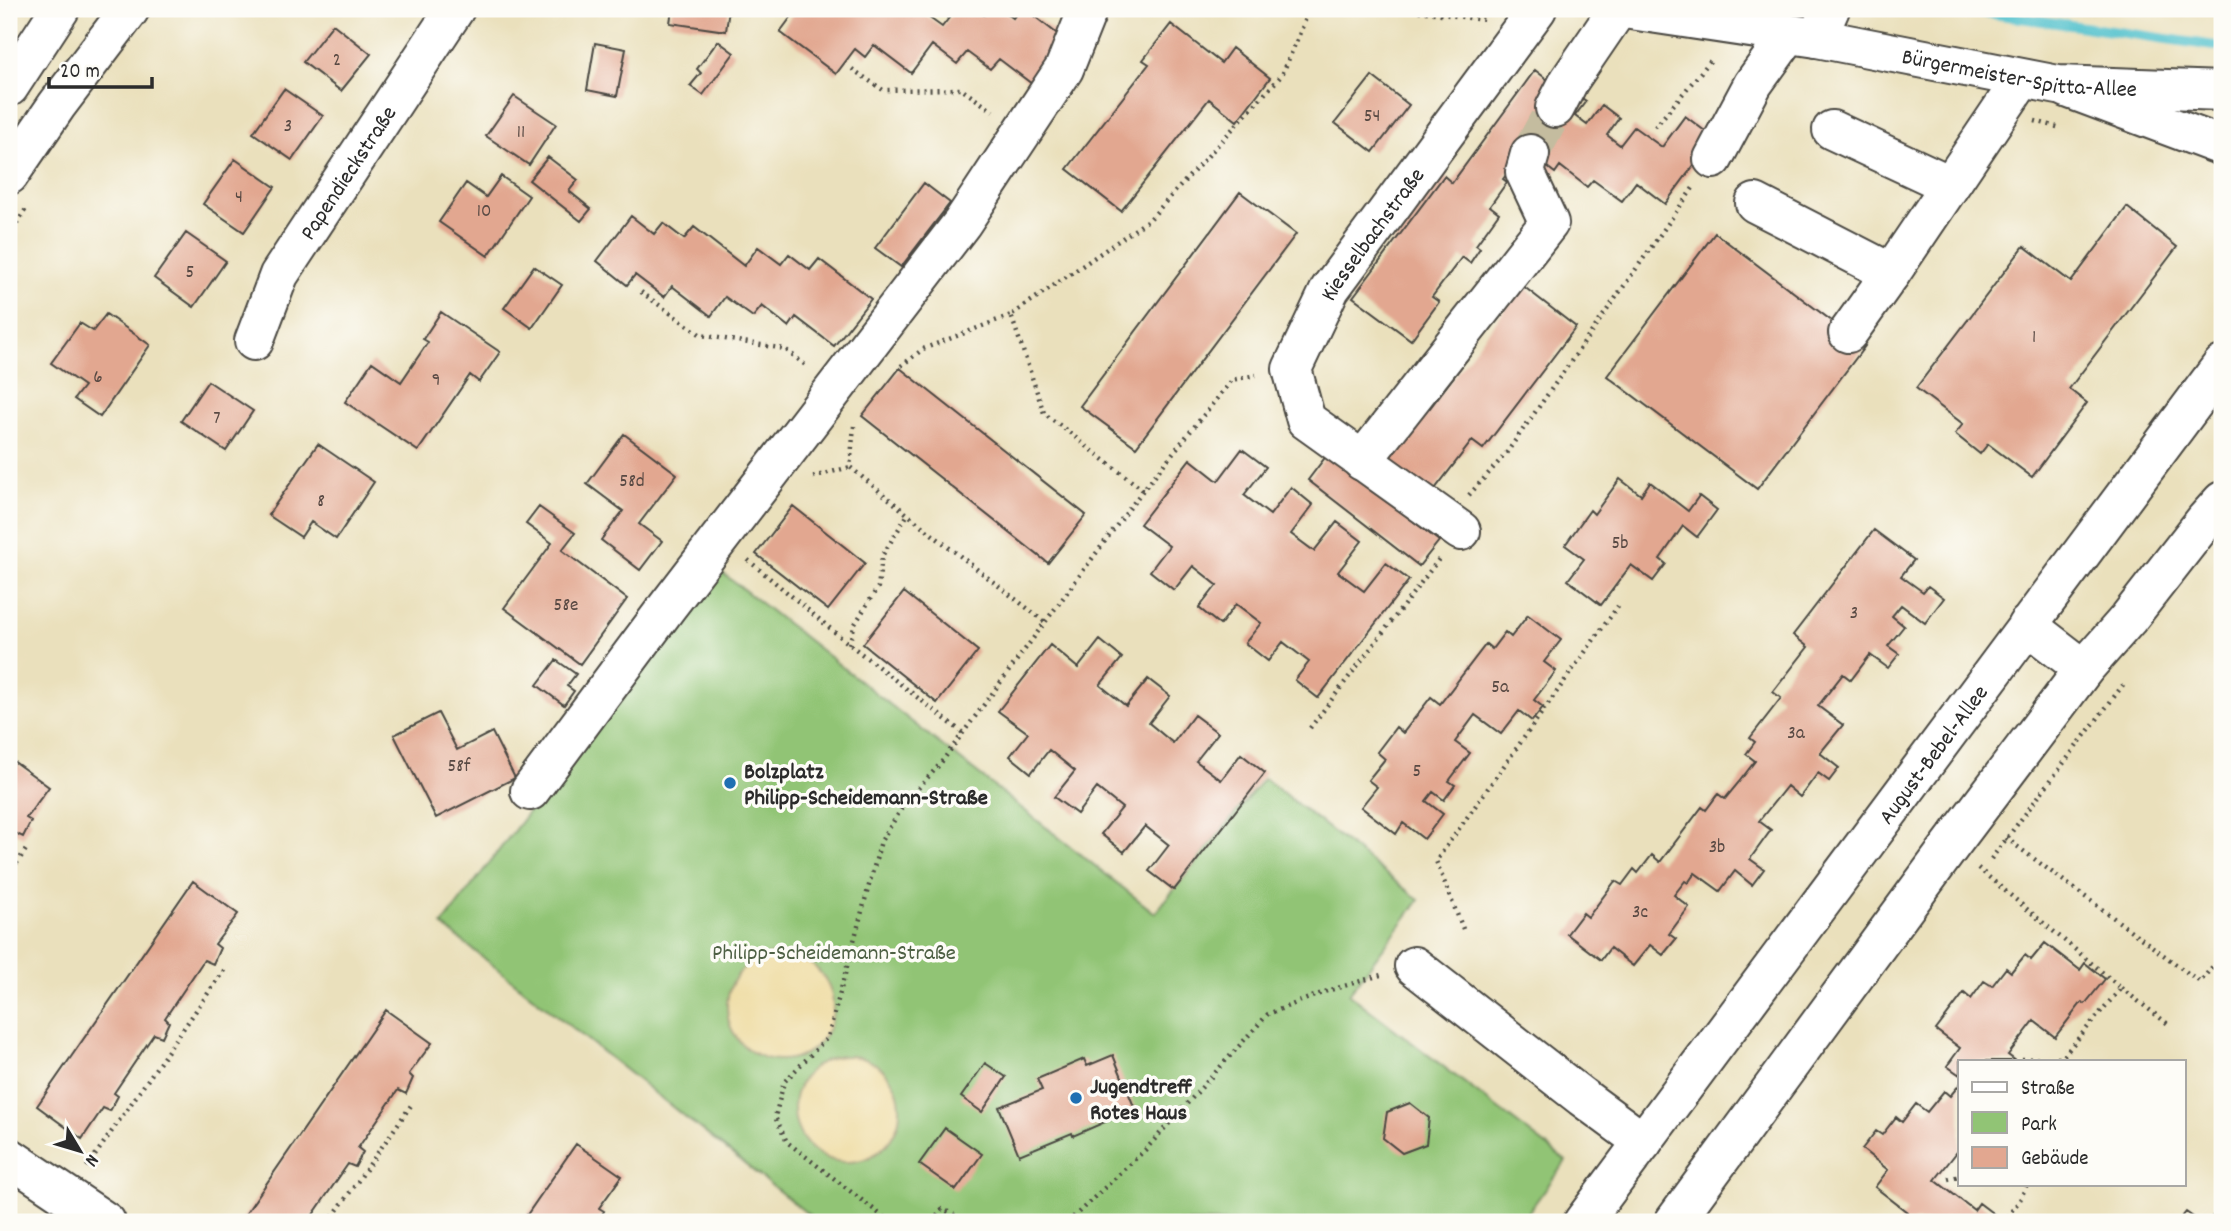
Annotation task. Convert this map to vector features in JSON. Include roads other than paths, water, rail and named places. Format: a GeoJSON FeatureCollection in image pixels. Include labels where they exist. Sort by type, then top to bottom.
{"type":"FeatureCollection","features":[{"type":"Feature","properties":{"kind":"street"},"geometry":{"type":"LineString","coordinates":[[9,87],[60,9]]}},
{"type":"Feature","properties":{"kind":"street"},"geometry":{"type":"LineString","coordinates":[[9,175],[57,105],[130,9]]}},
{"type":"Feature","properties":{"kind":"street","name":"Papendieckstraße"},"geometry":{"type":"LineString","coordinates":[[254,341],[279,275],[455,9]]}},
{"type":"Feature","properties":{"kind":"street"},"geometry":{"type":"LineString","coordinates":[[530,791],[667,607],[846,402],[1064,69],[1088,9]]}},
{"type":"Feature","properties":{"kind":"street","name":"Kiesselbachstraße"},"geometry":{"type":"LineString","coordinates":[[1362,461],[1306,420],[1292,369],[1330,289],[1537,9]]}},
{"type":"Feature","properties":{"kind":"street"},"geometry":{"type":"LineString","coordinates":[[1555,108],[1569,81],[1618,9]]}},
{"type":"Feature","properties":{"kind":"street","name":"Bürgermeister-Spitta-Allee"},"geometry":{"type":"LineString","coordinates":[[1623,9],[1728,25],[1812,27],[2040,82],[2222,91]]}},
{"type":"Feature","properties":{"kind":"street"},"geometry":{"type":"LineString","coordinates":[[1713,159],[1753,84],[1812,27]]}},
{"type":"Feature","properties":{"kind":"street"},"geometry":{"type":"LineString","coordinates":[[1848,333],[1950,185],[2040,82],[2222,146]]}},
{"type":"Feature","properties":{"kind":"street"},"geometry":{"type":"LineString","coordinates":[[1832,130],[1950,185]]}},
{"type":"Feature","properties":{"kind":"street"},"geometry":{"type":"LineString","coordinates":[[1451,524],[1362,461],[1549,223],[1525,172],[1530,154]]}},
{"type":"Feature","properties":{"kind":"street"},"geometry":{"type":"LineString","coordinates":[[1755,203],[1891,273]]}},
{"type":"Feature","properties":{"kind":"street","name":"August-Bebel-Allee"},"geometry":{"type":"LineString","coordinates":[[1583,1222],[2222,365]]}},
{"type":"Feature","properties":{"kind":"street"},"geometry":{"type":"LineString","coordinates":[[1674,1222],[2084,669],[2128,619],[2222,501]]}},
{"type":"Feature","properties":{"kind":"street"},"geometry":{"type":"LineString","coordinates":[[2027,625],[2084,669]]}},
{"type":"Feature","properties":{"kind":"street"},"geometry":{"type":"LineString","coordinates":[[1414,966],[1643,1142]]}},
{"type":"Feature","properties":{"kind":"street"},"geometry":{"type":"LineString","coordinates":[[9,1157],[93,1213]]}},
{"type":"Feature","properties":{"kind":"waterway"},"geometry":{"type":"LineString","coordinates":[[1959,9],[2222,47]]}},
{"type":"Feature","properties":{"kind":"tunnel"},"geometry":{"type":"LineString","coordinates":[[1530,154],[1555,108]]}},
{"type":"Feature","properties":{"kind":"place","name":"Bolzplatz Philipp-Scheidemann-Straße"},"geometry":{"type":"Point","coordinates":[730,783]}},
{"type":"Feature","properties":{"kind":"place","name":"Jugendtreff Rotes Haus"},"geometry":{"type":"Point","coordinates":[1076,1098]}},
{"type":"Feature","properties":{"kind":"park label","name":"Philipp-Scheidemann-Straße"},"geometry":{"type":"Point","coordinates":[834,951]}}]}
